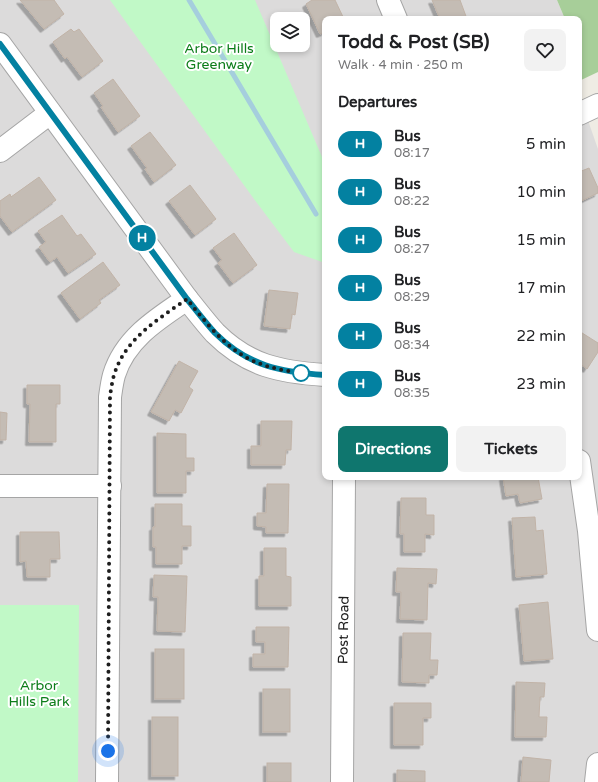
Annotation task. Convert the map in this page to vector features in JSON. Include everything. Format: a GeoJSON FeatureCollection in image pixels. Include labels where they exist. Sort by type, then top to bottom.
{"type":"FeatureCollection","features":[{"type":"Feature","properties":{"kind":"street"},"geometry":{"type":"LineString","coordinates":[[388,0],[395,16]]}},
{"type":"Feature","properties":{"kind":"street"},"geometry":{"type":"LineString","coordinates":[[0,44],[187,299],[215,333],[241,354],[260,364],[281,370],[322,375]]}},
{"type":"Feature","properties":{"kind":"street"},"geometry":{"type":"LineString","coordinates":[[582,113],[598,105]]}},
{"type":"Feature","properties":{"kind":"street"},"geometry":{"type":"LineString","coordinates":[[0,151],[50,113]]}},
{"type":"Feature","properties":{"kind":"street"},"geometry":{"type":"LineString","coordinates":[[107,782],[110,396],[114,376],[122,356],[135,338],[152,323],[187,299]]}},
{"type":"Feature","properties":{"kind":"street","name":"Post Road"},"geometry":{"type":"LineString","coordinates":[[342,782],[344,480]]}},
{"type":"Feature","properties":{"kind":"street"},"geometry":{"type":"LineString","coordinates":[[582,480],[589,531],[598,630]]}},
{"type":"Feature","properties":{"kind":"street"},"geometry":{"type":"LineString","coordinates":[[0,486],[110,486]]}},
{"type":"Feature","properties":{"kind":"street"},"geometry":{"type":"LineString","coordinates":[[596,782],[598,764]]}},
{"type":"Feature","properties":{"kind":"shaded area"},"geometry":{"type":"Polygon","coordinates":[[[0,0],[557,0],[564,16],[322,16],[322,480],[582,480],[582,104],[598,149],[598,782],[0,782],[0,0]]]}},
{"type":"Feature","properties":{"kind":"green space","name":"Arbor Hills Greenway"},"geometry":{"type":"Polygon","coordinates":[[[110,0],[255,0],[270,35],[270,52],[277,52],[322,157],[322,262],[294,252],[110,0]]]}},
{"type":"Feature","properties":{"kind":"green space"},"geometry":{"type":"Polygon","coordinates":[[[557,0],[598,0],[598,72],[582,80],[582,16],[564,16],[557,0]]]}},
{"type":"Feature","properties":{"kind":"green space","name":"Arbor Hills Park"},"geometry":{"type":"Polygon","coordinates":[[[0,605],[79,605],[78,782],[0,782],[0,605]]]}},
{"type":"Feature","properties":{"kind":"building"},"geometry":{"type":"Polygon","coordinates":[[[20,0],[54,0],[64,14],[44,29],[20,0]]]}},
{"type":"Feature","properties":{"kind":"building"},"geometry":{"type":"Polygon","coordinates":[[[312,0],[335,0],[343,16],[322,16],[322,33],[320,34],[306,4],[312,0]]]}},
{"type":"Feature","properties":{"kind":"building"},"geometry":{"type":"Polygon","coordinates":[[[432,0],[460,0],[466,16],[439,16],[432,0]]]}},
{"type":"Feature","properties":{"kind":"building"},"geometry":{"type":"Polygon","coordinates":[[[71,29],[74,32],[79,29],[103,61],[82,77],[67,57],[65,59],[53,42],[71,29]]]}},
{"type":"Feature","properties":{"kind":"building"},"geometry":{"type":"Polygon","coordinates":[[[113,79],[140,116],[118,132],[101,107],[103,106],[94,93],[113,79]]]}},
{"type":"Feature","properties":{"kind":"building"},"geometry":{"type":"Polygon","coordinates":[[[150,132],[176,165],[154,182],[145,169],[147,168],[131,146],[150,132]]]}},
{"type":"Feature","properties":{"kind":"building"},"geometry":{"type":"Polygon","coordinates":[[[589,168],[598,188],[598,193],[582,201],[582,171],[589,168]]]}},
{"type":"Feature","properties":{"kind":"building"},"geometry":{"type":"Polygon","coordinates":[[[39,177],[56,200],[12,232],[0,216],[0,201],[10,194],[11,197],[39,177]]]}},
{"type":"Feature","properties":{"kind":"building"},"geometry":{"type":"Polygon","coordinates":[[[190,185],[216,219],[195,235],[169,201],[190,185]]]}},
{"type":"Feature","properties":{"kind":"building"},"geometry":{"type":"Polygon","coordinates":[[[62,215],[77,236],[81,234],[96,254],[68,273],[57,257],[50,262],[39,247],[46,242],[38,231],[62,215]]]}},
{"type":"Feature","properties":{"kind":"building"},"geometry":{"type":"Polygon","coordinates":[[[234,233],[257,265],[233,283],[218,263],[222,260],[213,248],[234,233]]]}},
{"type":"Feature","properties":{"kind":"building"},"geometry":{"type":"Polygon","coordinates":[[[103,262],[120,285],[99,300],[101,303],[80,319],[61,293],[103,262]]]}},
{"type":"Feature","properties":{"kind":"building"},"geometry":{"type":"Polygon","coordinates":[[[269,290],[298,293],[295,315],[292,314],[290,329],[264,326],[269,290]]]}},
{"type":"Feature","properties":{"kind":"building"},"geometry":{"type":"Polygon","coordinates":[[[582,333],[598,343],[598,352],[587,369],[582,365],[582,333]]]}},
{"type":"Feature","properties":{"kind":"building"},"geometry":{"type":"Polygon","coordinates":[[[179,361],[198,371],[189,387],[193,390],[181,413],[175,410],[169,421],[151,412],[179,361]]]}},
{"type":"Feature","properties":{"kind":"building"},"geometry":{"type":"Polygon","coordinates":[[[27,385],[60,385],[60,404],[56,404],[56,442],[29,442],[30,404],[27,404],[27,385]]]}},
{"type":"Feature","properties":{"kind":"building"},"geometry":{"type":"Polygon","coordinates":[[[0,412],[7,413],[6,440],[0,440],[0,412]]]}},
{"type":"Feature","properties":{"kind":"building"},"geometry":{"type":"Polygon","coordinates":[[[261,421],[292,421],[291,450],[286,450],[285,465],[251,465],[251,446],[261,446],[261,421]]]}},
{"type":"Feature","properties":{"kind":"building"},"geometry":{"type":"Polygon","coordinates":[[[157,433],[186,434],[186,458],[194,458],[194,471],[186,471],[186,493],[157,493],[157,433]]]}},
{"type":"Feature","properties":{"kind":"building"},"geometry":{"type":"Polygon","coordinates":[[[503,480],[539,480],[542,499],[520,503],[518,494],[506,496],[503,480]]]}},
{"type":"Feature","properties":{"kind":"building"},"geometry":{"type":"Polygon","coordinates":[[[267,484],[289,484],[288,533],[266,533],[266,527],[257,526],[257,513],[266,513],[267,484]]]}},
{"type":"Feature","properties":{"kind":"building"},"geometry":{"type":"Polygon","coordinates":[[[401,498],[426,498],[426,515],[434,515],[434,535],[425,534],[425,552],[404,552],[404,534],[400,534],[401,498]]]}},
{"type":"Feature","properties":{"kind":"building"},"geometry":{"type":"Polygon","coordinates":[[[155,504],[182,504],[182,526],[191,526],[191,546],[182,546],[182,564],[156,564],[156,547],[153,547],[155,504]]]}},
{"type":"Feature","properties":{"kind":"building"},"geometry":{"type":"Polygon","coordinates":[[[535,517],[536,531],[543,530],[547,574],[516,577],[512,518],[535,517]]]}},
{"type":"Feature","properties":{"kind":"building"},"geometry":{"type":"Polygon","coordinates":[[[20,532],[59,532],[60,559],[50,559],[50,577],[27,577],[26,561],[20,562],[20,532]]]}},
{"type":"Feature","properties":{"kind":"building"},"geometry":{"type":"Polygon","coordinates":[[[264,548],[286,548],[286,576],[291,577],[291,606],[259,606],[259,576],[264,576],[264,548]]]}},
{"type":"Feature","properties":{"kind":"building"},"geometry":{"type":"Polygon","coordinates":[[[397,568],[437,569],[436,584],[428,583],[427,620],[400,619],[401,592],[396,592],[397,568]]]}},
{"type":"Feature","properties":{"kind":"building"},"geometry":{"type":"Polygon","coordinates":[[[154,575],[187,576],[185,632],[157,631],[158,597],[153,597],[154,575]]]}},
{"type":"Feature","properties":{"kind":"building"},"geometry":{"type":"Polygon","coordinates":[[[548,602],[553,659],[524,661],[519,605],[548,602]]]}},
{"type":"Feature","properties":{"kind":"building"},"geometry":{"type":"Polygon","coordinates":[[[256,627],[289,627],[288,667],[253,667],[253,654],[265,654],[265,642],[256,642],[256,627]]]}},
{"type":"Feature","properties":{"kind":"building"},"geometry":{"type":"Polygon","coordinates":[[[403,633],[431,633],[430,660],[438,660],[437,675],[429,675],[429,683],[402,682],[403,633]]]}},
{"type":"Feature","properties":{"kind":"building"},"geometry":{"type":"Polygon","coordinates":[[[155,649],[184,649],[184,699],[155,699],[155,649]]]}},
{"type":"Feature","properties":{"kind":"building"},"geometry":{"type":"Polygon","coordinates":[[[516,682],[545,683],[544,697],[540,697],[539,717],[547,717],[546,737],[515,737],[516,682]]]}},
{"type":"Feature","properties":{"kind":"building"},"geometry":{"type":"Polygon","coordinates":[[[263,689],[290,689],[290,732],[263,732],[263,689]]]}},
{"type":"Feature","properties":{"kind":"building"},"geometry":{"type":"Polygon","coordinates":[[[394,703],[431,703],[431,718],[423,718],[423,745],[394,745],[394,703]]]}},
{"type":"Feature","properties":{"kind":"building"},"geometry":{"type":"Polygon","coordinates":[[[152,717],[178,717],[178,776],[152,776],[152,717]]]}},
{"type":"Feature","properties":{"kind":"building"},"geometry":{"type":"Polygon","coordinates":[[[523,757],[551,760],[549,782],[521,782],[523,757]]]}},
{"type":"Feature","properties":{"kind":"building"},"geometry":{"type":"Polygon","coordinates":[[[267,763],[291,763],[291,782],[267,782],[267,763]]]}},
{"type":"Feature","properties":{"kind":"building"},"geometry":{"type":"Polygon","coordinates":[[[397,770],[425,771],[425,782],[397,782],[397,770]]]}},
{"type":"Feature","properties":{"kind":"waterway"},"geometry":{"type":"LineString","coordinates":[[189,0],[316,214]]}},
{"type":"Feature","properties":{"kind":"bus line","name":"H"},"geometry":{"type":"LineString","coordinates":[[0,44],[187,299],[215,333],[241,354],[260,364],[281,370],[322,375]]}},
{"type":"Feature","properties":{"kind":"route"},"geometry":{"type":"LineString","coordinates":[[108,751],[110,396],[114,376],[122,356],[135,338],[152,323],[187,299],[215,333],[241,354],[260,364],[281,370],[301,373]]}}]}
